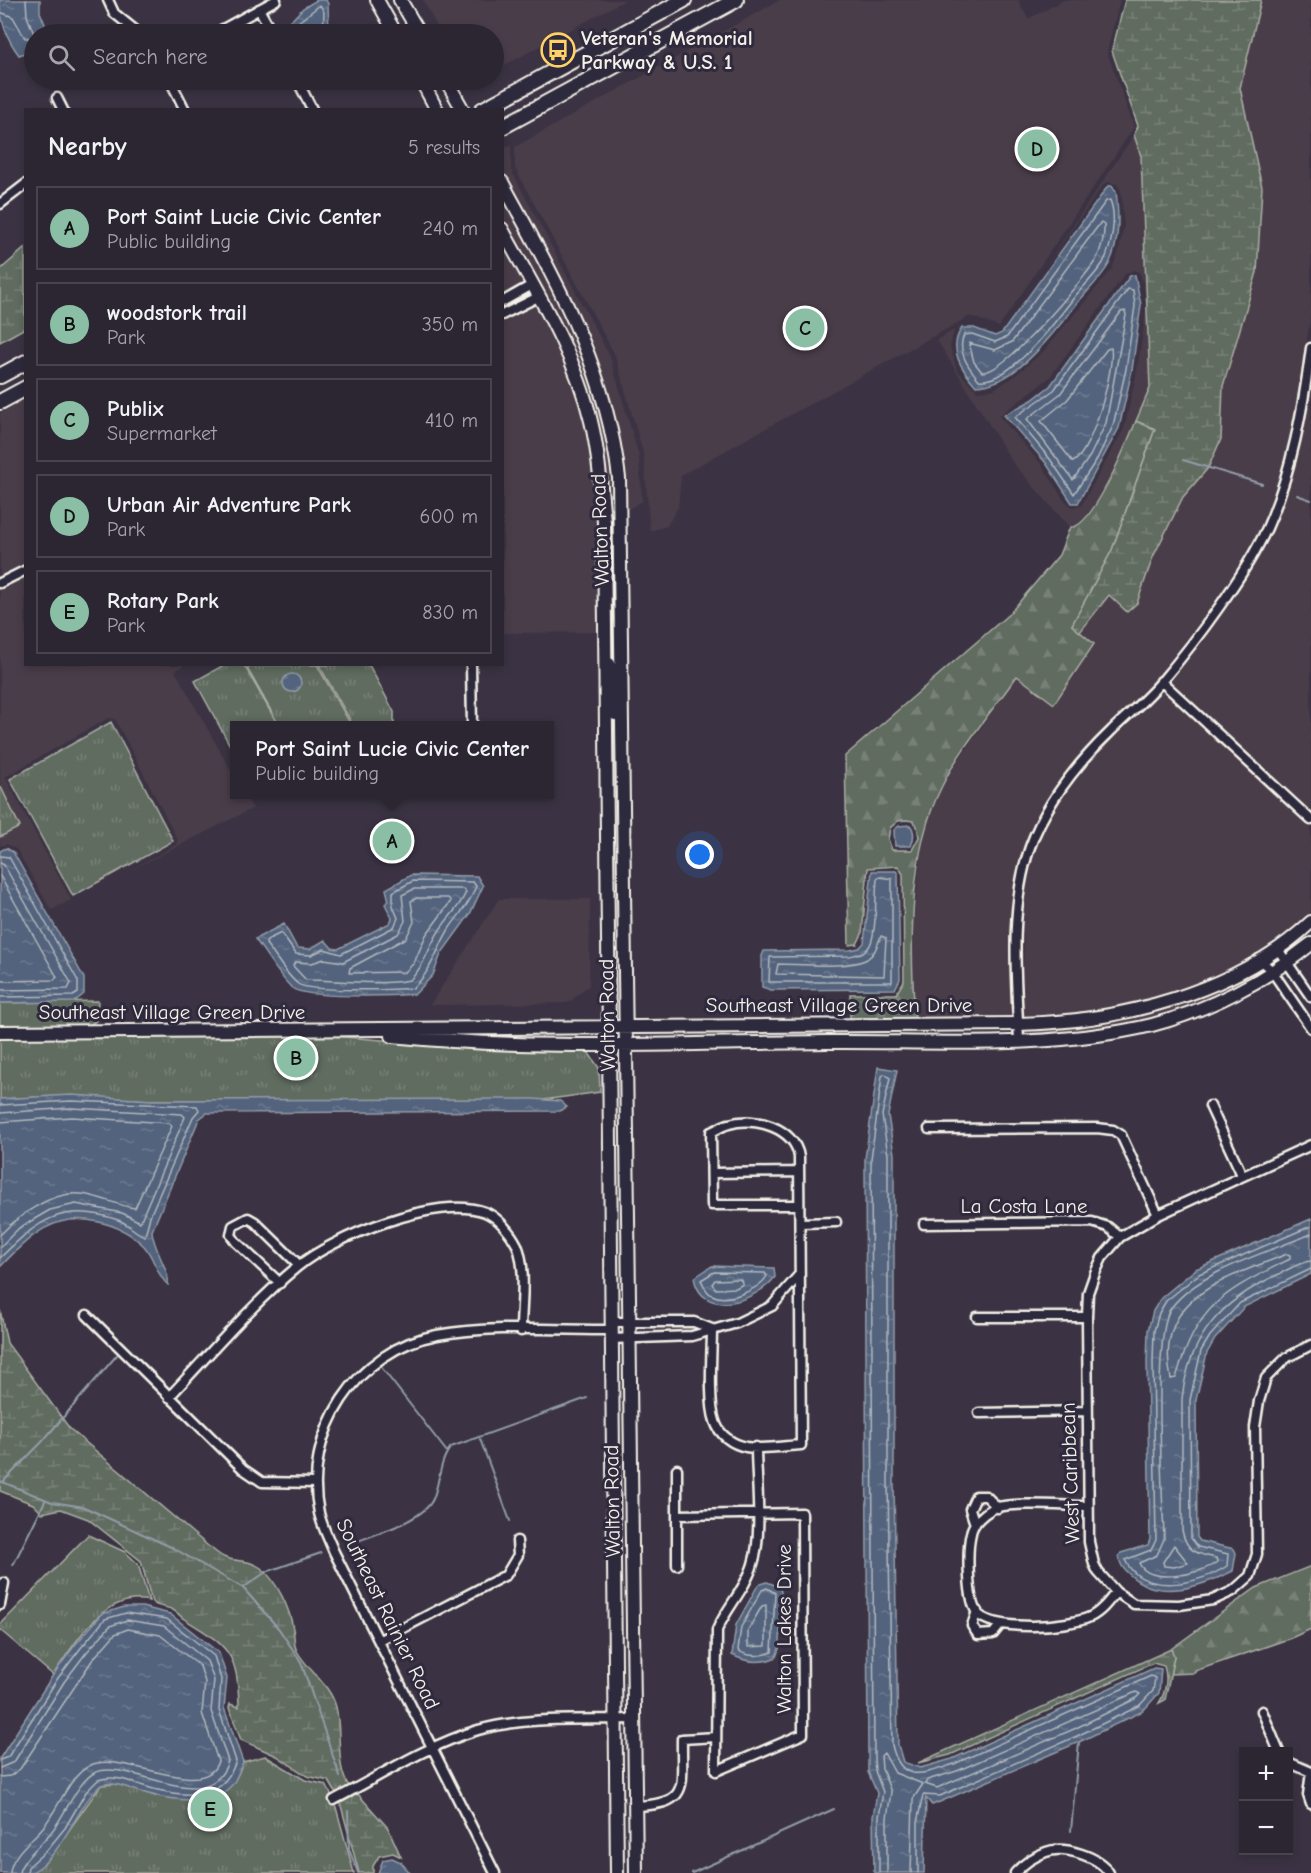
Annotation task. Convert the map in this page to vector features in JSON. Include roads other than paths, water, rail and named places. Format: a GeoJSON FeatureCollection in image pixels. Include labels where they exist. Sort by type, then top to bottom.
{"type":"FeatureCollection","features":[{"type":"Feature","properties":{"kind":"main road"},"geometry":{"type":"LineString","coordinates":[[377,0],[390,24]]}},
{"type":"Feature","properties":{"kind":"main road"},"geometry":{"type":"LineString","coordinates":[[400,0],[414,24]]}},
{"type":"Feature","properties":{"kind":"main road"},"geometry":{"type":"LineString","coordinates":[[486,108],[684,0]]}},
{"type":"Feature","properties":{"kind":"main road"},"geometry":{"type":"LineString","coordinates":[[504,126],[736,0]]}},
{"type":"Feature","properties":{"kind":"main road"},"geometry":{"type":"LineString","coordinates":[[426,90],[436,108]]}},
{"type":"Feature","properties":{"kind":"main road"},"geometry":{"type":"LineString","coordinates":[[452,90],[462,108]]}},
{"type":"Feature","properties":{"kind":"main road","name":"Walton Road"},"geometry":{"type":"LineString","coordinates":[[504,186],[585,342],[599,379],[615,440],[620,510],[624,748],[636,1873]]}},
{"type":"Feature","properties":{"kind":"main road","name":"Walton Road"},"geometry":{"type":"LineString","coordinates":[[504,233],[573,366],[591,419],[599,463],[604,522],[617,1873]]}},
{"type":"Feature","properties":{"kind":"main road"},"geometry":{"type":"LineString","coordinates":[[0,376],[24,363]]}},
{"type":"Feature","properties":{"kind":"main road"},"geometry":{"type":"LineString","coordinates":[[0,402],[24,389]]}},
{"type":"Feature","properties":{"kind":"main road"},"geometry":{"type":"LineString","coordinates":[[605,657],[614,677],[617,732],[624,748]]}},
{"type":"Feature","properties":{"kind":"main road"},"geometry":{"type":"LineString","coordinates":[[606,744],[615,760],[620,819],[624,837]]}},
{"type":"Feature","properties":{"kind":"main road","name":"Southeast Village Green Drive"},"geometry":{"type":"LineString","coordinates":[[0,1032],[343,1031],[1018,1024],[1077,1021],[1134,1011],[1184,997],[1259,959],[1311,922]]}},
{"type":"Feature","properties":{"kind":"main road","name":"Southeast Village Green Drive"},"geometry":{"type":"LineString","coordinates":[[343,1031],[446,1041],[609,1044],[1019,1040],[1101,1035],[1154,1024],[1223,998],[1272,971],[1311,944]]}},
{"type":"Feature","properties":{"kind":"street"},"geometry":{"type":"LineString","coordinates":[[108,0],[114,13],[128,24]]}},
{"type":"Feature","properties":{"kind":"street"},"geometry":{"type":"LineString","coordinates":[[232,24],[276,0]]}},
{"type":"Feature","properties":{"kind":"street"},"geometry":{"type":"LineString","coordinates":[[259,9],[267,24]]}},
{"type":"Feature","properties":{"kind":"street"},"geometry":{"type":"LineString","coordinates":[[175,90],[184,108]]}},
{"type":"Feature","properties":{"kind":"street"},"geometry":{"type":"LineString","coordinates":[[302,90],[311,108]]}},
{"type":"Feature","properties":{"kind":"street"},"geometry":{"type":"LineString","coordinates":[[57,98],[62,108]]}},
{"type":"Feature","properties":{"kind":"street"},"geometry":{"type":"LineString","coordinates":[[0,204],[24,186]]}},
{"type":"Feature","properties":{"kind":"street"},"geometry":{"type":"LineString","coordinates":[[504,301],[535,291]]}},
{"type":"Feature","properties":{"kind":"street"},"geometry":{"type":"LineString","coordinates":[[504,314],[535,291]]}},
{"type":"Feature","properties":{"kind":"street"},"geometry":{"type":"LineString","coordinates":[[1019,1040],[1017,917],[1019,886],[1031,845],[1048,808],[1070,776],[1161,681],[1229,590],[1266,529],[1286,474],[1297,429],[1311,348]]}},
{"type":"Feature","properties":{"kind":"street"},"geometry":{"type":"LineString","coordinates":[[0,583],[24,571]]}},
{"type":"Feature","properties":{"kind":"street"},"geometry":{"type":"LineString","coordinates":[[471,666],[472,721]]}},
{"type":"Feature","properties":{"kind":"street"},"geometry":{"type":"LineString","coordinates":[[1161,681],[1311,820]]}},
{"type":"Feature","properties":{"kind":"street"},"geometry":{"type":"LineString","coordinates":[[1277,948],[1311,997]]}},
{"type":"Feature","properties":{"kind":"street"},"geometry":{"type":"LineString","coordinates":[[1259,959],[1272,971],[1311,1028]]}},
{"type":"Feature","properties":{"kind":"street"},"geometry":{"type":"LineString","coordinates":[[1210,1106],[1242,1175]]}},
{"type":"Feature","properties":{"kind":"street"},"geometry":{"type":"LineString","coordinates":[[712,1329],[714,1421],[720,1432],[731,1442],[756,1447],[801,1445],[800,1223],[798,1148],[784,1131],[747,1123],[729,1123],[711,1132],[712,1205],[799,1205]]}},
{"type":"Feature","properties":{"kind":"street"},"geometry":{"type":"LineString","coordinates":[[929,1130],[1113,1130],[1125,1140],[1158,1215]]}},
{"type":"Feature","properties":{"kind":"street","name":"West Caribbean"},"geometry":{"type":"LineString","coordinates":[[1311,1145],[1158,1215],[1120,1237],[1102,1258],[1095,1273],[1088,1293],[1087,1317],[1086,1411],[1089,1542],[1094,1564],[1116,1592],[1134,1604],[1179,1605],[1213,1600],[1233,1591],[1250,1576],[1257,1554],[1255,1427],[1259,1401],[1266,1378],[1286,1358],[1311,1345]]}},
{"type":"Feature","properties":{"kind":"street"},"geometry":{"type":"LineString","coordinates":[[712,1173],[799,1172]]}},
{"type":"Feature","properties":{"kind":"street"},"geometry":{"type":"LineString","coordinates":[[169,1397],[299,1265],[361,1231],[394,1219],[424,1212],[457,1209],[485,1212],[502,1224],[516,1243],[521,1257],[521,1331]]}},
{"type":"Feature","properties":{"kind":"street"},"geometry":{"type":"LineString","coordinates":[[280,1283],[236,1242],[231,1235],[233,1226],[248,1218],[255,1222],[299,1265]]}},
{"type":"Feature","properties":{"kind":"street"},"geometry":{"type":"LineString","coordinates":[[800,1223],[836,1222]]}},
{"type":"Feature","properties":{"kind":"street","name":"La Costa Lane"},"geometry":{"type":"LineString","coordinates":[[924,1224],[1092,1222],[1108,1227],[1120,1237]]}},
{"type":"Feature","properties":{"kind":"street"},"geometry":{"type":"LineString","coordinates":[[611,1330],[630,1338],[692,1336],[737,1323],[772,1306],[800,1274]]}},
{"type":"Feature","properties":{"kind":"street"},"geometry":{"type":"LineString","coordinates":[[87,1314],[243,1469],[262,1482],[316,1483]]}},
{"type":"Feature","properties":{"kind":"street"},"geometry":{"type":"LineString","coordinates":[[977,1317],[1087,1317]]}},
{"type":"Feature","properties":{"kind":"street"},"geometry":{"type":"LineString","coordinates":[[611,1330],[629,1322],[694,1322],[712,1329]]}},
{"type":"Feature","properties":{"kind":"street","name":"Southeast Rainier Road"},"geometry":{"type":"LineString","coordinates":[[495,1873],[334,1552],[319,1514],[316,1483],[321,1449],[330,1417],[351,1385],[380,1358],[408,1344],[436,1335],[611,1330]]}},
{"type":"Feature","properties":{"kind":"street"},"geometry":{"type":"LineString","coordinates":[[980,1413],[1086,1411]]}},
{"type":"Feature","properties":{"kind":"street","name":"Walton Lakes Drive"},"geometry":{"type":"LineString","coordinates":[[677,1515],[757,1514],[802,1513],[803,1734],[716,1771],[717,1630],[725,1611],[747,1578],[753,1564],[757,1545],[757,1514],[756,1447]]}},
{"type":"Feature","properties":{"kind":"street"},"geometry":{"type":"LineString","coordinates":[[676,1469],[678,1564]]}},
{"type":"Feature","properties":{"kind":"street"},"geometry":{"type":"LineString","coordinates":[[975,1524],[970,1509],[976,1496],[986,1496],[998,1508]]}},
{"type":"Feature","properties":{"kind":"street"},"geometry":{"type":"LineString","coordinates":[[1088,1506],[998,1508],[987,1513],[975,1524],[971,1533],[970,1596],[977,1611],[987,1619],[1001,1624],[1078,1621],[1099,1612],[1116,1592]]}},
{"type":"Feature","properties":{"kind":"street"},"geometry":{"type":"LineString","coordinates":[[380,1640],[506,1575],[514,1566],[518,1555],[517,1541]]}},
{"type":"Feature","properties":{"kind":"street"},"geometry":{"type":"LineString","coordinates":[[0,1605],[4,1583]]}},
{"type":"Feature","properties":{"kind":"street"},"geometry":{"type":"LineString","coordinates":[[977,1611],[972,1626],[978,1635],[993,1634],[1001,1624]]}},
{"type":"Feature","properties":{"kind":"street"},"geometry":{"type":"LineString","coordinates":[[1262,1711],[1277,1747]]}},
{"type":"Feature","properties":{"kind":"street"},"geometry":{"type":"LineString","coordinates":[[334,1800],[433,1749],[470,1733],[500,1726],[554,1720],[634,1719]]}},
{"type":"Feature","properties":{"kind":"street"},"geometry":{"type":"LineString","coordinates":[[635,1806],[664,1804],[674,1800],[681,1791],[682,1739],[716,1737]]}},
{"type":"Feature","properties":{"kind":"street"},"geometry":{"type":"LineString","coordinates":[[1293,1764],[1311,1772],[1308,1795],[1311,1804]]}},
{"type":"Feature","properties":{"kind":"street"},"geometry":{"type":"LineString","coordinates":[[1015,1873],[1021,1866],[1048,1851],[1072,1852],[1104,1864],[1109,1873]]}},
{"type":"Feature","properties":{"kind":"water"},"geometry":{"type":"Polygon","coordinates":[[[0,0],[40,0],[40,12],[45,24],[24,24],[24,53],[19,55],[7,36],[1,15],[0,0]]]}},
{"type":"Feature","properties":{"kind":"water"},"geometry":{"type":"Polygon","coordinates":[[[317,0],[326,0],[329,24],[289,24],[303,8],[317,0]]]}},
{"type":"Feature","properties":{"kind":"water"},"geometry":{"type":"Polygon","coordinates":[[[1108,186],[1112,186],[1116,192],[1118,219],[1113,255],[1106,269],[1047,340],[1021,366],[992,383],[976,386],[961,366],[956,351],[958,336],[962,328],[974,328],[995,336],[1002,333],[1108,186]]]}},
{"type":"Feature","properties":{"kind":"water"},"geometry":{"type":"Polygon","coordinates":[[[1135,275],[1141,305],[1132,370],[1119,428],[1078,503],[1072,503],[1046,463],[1004,415],[1032,400],[1050,386],[1130,276],[1135,275]]]}},
{"type":"Feature","properties":{"kind":"water"},"geometry":{"type":"Polygon","coordinates":[[[292,674],[298,677],[301,683],[298,689],[292,692],[286,689],[283,683],[286,677],[292,674]]]}},
{"type":"Feature","properties":{"kind":"water"},"geometry":{"type":"Polygon","coordinates":[[[910,825],[913,830],[911,846],[895,846],[894,830],[899,826],[910,825]]]}},
{"type":"Feature","properties":{"kind":"water"},"geometry":{"type":"Polygon","coordinates":[[[6,848],[13,852],[84,978],[84,994],[74,1002],[0,1003],[0,851],[6,848]]]}},
{"type":"Feature","properties":{"kind":"water"},"geometry":{"type":"Polygon","coordinates":[[[872,871],[896,871],[898,874],[900,979],[895,989],[771,990],[762,987],[764,951],[850,950],[859,948],[864,943],[872,871]]]}},
{"type":"Feature","properties":{"kind":"water"},"geometry":{"type":"Polygon","coordinates":[[[411,875],[477,876],[483,886],[470,914],[441,954],[433,975],[415,994],[351,996],[300,991],[287,983],[255,939],[284,924],[297,948],[310,949],[325,940],[332,948],[338,949],[390,923],[392,918],[385,904],[389,901],[386,889],[411,875]]]}},
{"type":"Feature","properties":{"kind":"water"},"geometry":{"type":"Polygon","coordinates":[[[878,1067],[897,1070],[888,1115],[894,1154],[894,1482],[898,1745],[903,1762],[920,1768],[952,1759],[1154,1668],[1161,1669],[1159,1693],[1143,1711],[1079,1742],[942,1801],[932,1805],[926,1798],[924,1873],[874,1873],[873,1817],[877,1793],[868,1772],[865,1159],[878,1067]]]}},
{"type":"Feature","properties":{"kind":"water"},"geometry":{"type":"Polygon","coordinates":[[[71,1095],[152,1100],[533,1099],[560,1101],[567,1107],[559,1111],[207,1113],[199,1119],[152,1231],[167,1274],[168,1285],[161,1277],[147,1250],[134,1237],[112,1226],[83,1220],[56,1223],[44,1229],[22,1245],[0,1267],[0,1099],[71,1095]]]}},
{"type":"Feature","properties":{"kind":"water"},"geometry":{"type":"Polygon","coordinates":[[[1311,1219],[1311,1274],[1244,1307],[1215,1339],[1207,1353],[1196,1400],[1197,1537],[1200,1541],[1234,1549],[1236,1553],[1233,1571],[1208,1582],[1181,1589],[1167,1590],[1141,1583],[1124,1569],[1119,1556],[1121,1553],[1148,1545],[1150,1539],[1147,1362],[1148,1330],[1153,1311],[1161,1298],[1196,1269],[1311,1219]]]}},
{"type":"Feature","properties":{"kind":"water"},"geometry":{"type":"Polygon","coordinates":[[[712,1266],[774,1268],[775,1277],[767,1286],[744,1299],[718,1302],[708,1299],[699,1291],[694,1278],[712,1266]]]}},
{"type":"Feature","properties":{"kind":"water"},"geometry":{"type":"Polygon","coordinates":[[[767,1582],[780,1587],[780,1646],[776,1657],[748,1661],[732,1655],[736,1625],[758,1585],[767,1582]]]}},
{"type":"Feature","properties":{"kind":"water"},"geometry":{"type":"Polygon","coordinates":[[[124,1607],[142,1607],[170,1614],[219,1653],[227,1678],[224,1708],[243,1762],[236,1779],[221,1794],[199,1800],[151,1795],[116,1784],[101,1785],[84,1805],[59,1846],[40,1867],[29,1873],[0,1873],[0,1758],[75,1645],[102,1614],[124,1607]]]}},
{"type":"Feature","properties":{"kind":"water"},"geometry":{"type":"Polygon","coordinates":[[[392,1858],[401,1862],[410,1873],[378,1873],[383,1860],[392,1858]]]}},
{"type":"Feature","properties":{"kind":"waterway"},"geometry":{"type":"LineString","coordinates":[[1183,460],[1262,484]]}},
{"type":"Feature","properties":{"kind":"waterway"},"geometry":{"type":"LineString","coordinates":[[1297,495],[1311,500]]}},
{"type":"Feature","properties":{"kind":"waterway"},"geometry":{"type":"LineString","coordinates":[[3,1482],[41,1443],[117,1355]]}},
{"type":"Feature","properties":{"kind":"waterway"},"geometry":{"type":"LineString","coordinates":[[381,1367],[447,1452]]}},
{"type":"Feature","properties":{"kind":"waterway"},"geometry":{"type":"LineString","coordinates":[[345,1546],[407,1521],[427,1507],[433,1499],[444,1459],[451,1447],[587,1398]]}},
{"type":"Feature","properties":{"kind":"waterway"},"geometry":{"type":"LineString","coordinates":[[480,1439],[510,1521]]}},
{"type":"Feature","properties":{"kind":"waterway"},"geometry":{"type":"LineString","coordinates":[[0,1481],[52,1502],[84,1507],[173,1548],[243,1588],[279,1629],[301,1662],[340,1777]]}},
{"type":"Feature","properties":{"kind":"waterway"},"geometry":{"type":"LineString","coordinates":[[13,1565],[45,1501]]}},
{"type":"Feature","properties":{"kind":"waterway"},"geometry":{"type":"LineString","coordinates":[[243,1588],[266,1572],[321,1553]]}},
{"type":"Feature","properties":{"kind":"waterway"},"geometry":{"type":"LineString","coordinates":[[1071,1831],[1079,1742]]}},
{"type":"Feature","properties":{"kind":"waterway"},"geometry":{"type":"LineString","coordinates":[[692,1873],[834,1809]]}},
{"type":"Feature","properties":{"kind":"waterway"},"geometry":{"type":"LineString","coordinates":[[348,1811],[349,1849],[358,1873]]}},
{"type":"Feature","properties":{"kind":"place","name":"Veteran's Memorial Parkway & U.S. 1"},"geometry":{"type":"Point","coordinates":[558,50]}},
{"type":"Feature","properties":{"kind":"place","name":"Urban Air Adventure Park"},"geometry":{"type":"Point","coordinates":[1037,149]}},
{"type":"Feature","properties":{"kind":"place","name":"Publix"},"geometry":{"type":"Point","coordinates":[805,328]}},
{"type":"Feature","properties":{"kind":"place","name":"Port Saint Lucie Civic Center"},"geometry":{"type":"Point","coordinates":[392,841]}},
{"type":"Feature","properties":{"kind":"place","name":"woodstork trail"},"geometry":{"type":"Point","coordinates":[296,1058]}},
{"type":"Feature","properties":{"kind":"place","name":"Rotary Park"},"geometry":{"type":"Point","coordinates":[210,1809]}}]}
